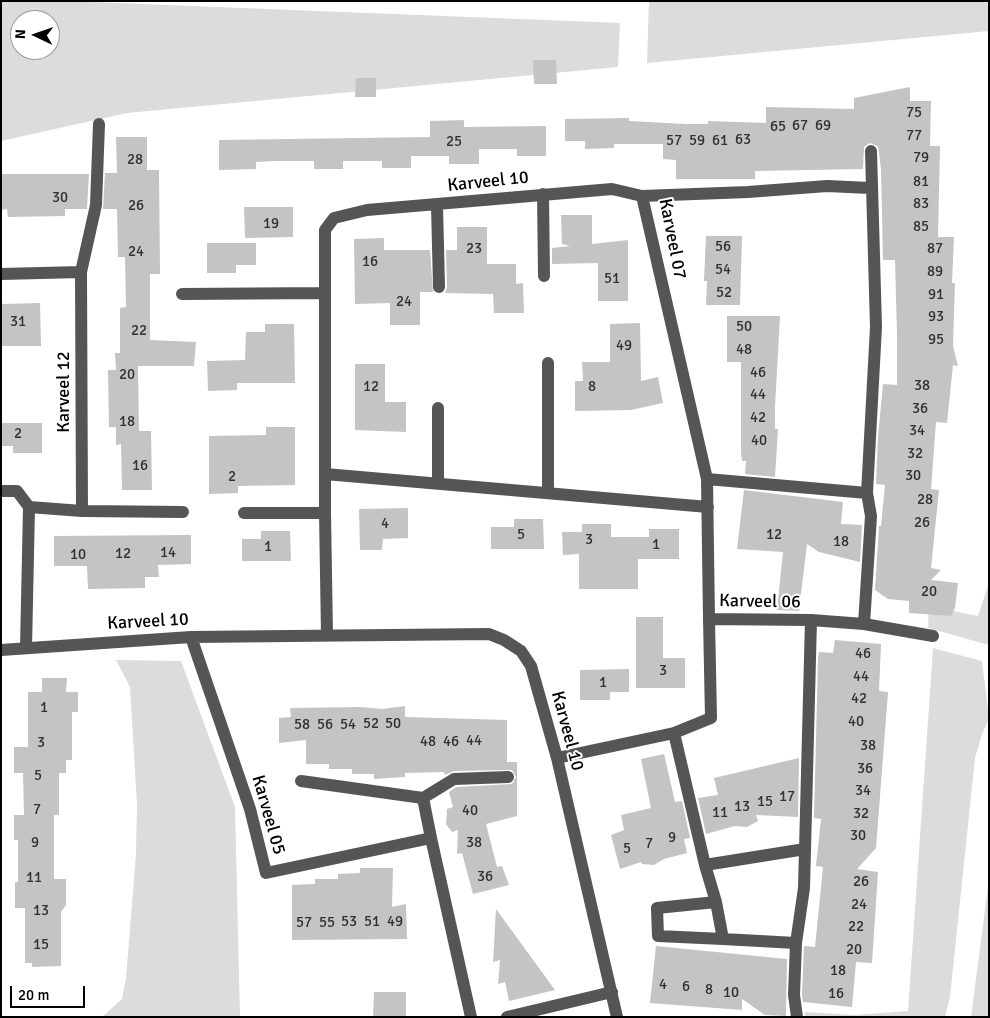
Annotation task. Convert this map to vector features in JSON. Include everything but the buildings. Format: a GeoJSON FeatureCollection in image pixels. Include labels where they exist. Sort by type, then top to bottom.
{"type":"FeatureCollection","features":[{"type":"Feature","properties":{"kind":"street","name":"Karveel 12"},"geometry":{"type":"LineString","coordinates":[[82,511],[81,272],[96,205],[99,124]]}},
{"type":"Feature","properties":{"kind":"street"},"geometry":{"type":"LineString","coordinates":[[864,624],[870,516],[867,493],[876,327],[870,188],[871,152]]}},
{"type":"Feature","properties":{"kind":"street","name":"Karveel 07"},"geometry":{"type":"LineString","coordinates":[[709,619],[707,479],[642,196],[748,192],[827,186],[870,188]]}},
{"type":"Feature","properties":{"kind":"street","name":"Karveel 10"},"geometry":{"type":"LineString","coordinates":[[327,635],[325,230],[334,218],[367,210],[437,206],[612,188],[642,196]]}},
{"type":"Feature","properties":{"kind":"street","name":"Karveel 10"},"geometry":{"type":"LineString","coordinates":[[543,194],[544,276]]}},
{"type":"Feature","properties":{"kind":"street","name":"Karveel 10"},"geometry":{"type":"LineString","coordinates":[[437,206],[438,287]]}},
{"type":"Feature","properties":{"kind":"street"},"geometry":{"type":"LineString","coordinates":[[1,274],[81,272]]}},
{"type":"Feature","properties":{"kind":"street"},"geometry":{"type":"LineString","coordinates":[[182,294],[325,293]]}},
{"type":"Feature","properties":{"kind":"street"},"geometry":{"type":"LineString","coordinates":[[548,363],[548,493]]}},
{"type":"Feature","properties":{"kind":"street"},"geometry":{"type":"LineString","coordinates":[[438,408],[438,483]]}},
{"type":"Feature","properties":{"kind":"street"},"geometry":{"type":"LineString","coordinates":[[325,474],[708,508]]}},
{"type":"Feature","properties":{"kind":"street"},"geometry":{"type":"LineString","coordinates":[[707,479],[867,493]]}},
{"type":"Feature","properties":{"kind":"street"},"geometry":{"type":"LineString","coordinates":[[1,491],[17,491],[29,507],[26,648]]}},
{"type":"Feature","properties":{"kind":"street"},"geometry":{"type":"LineString","coordinates":[[29,507],[82,511],[184,512]]}},
{"type":"Feature","properties":{"kind":"street"},"geometry":{"type":"LineString","coordinates":[[244,514],[325,513]]}},
{"type":"Feature","properties":{"kind":"street","name":"Karveel 06"},"geometry":{"type":"LineString","coordinates":[[557,758],[674,733],[711,718],[709,619],[811,620],[804,888],[796,943],[794,995],[797,1017]]}},
{"type":"Feature","properties":{"kind":"street"},"geometry":{"type":"LineString","coordinates":[[811,620],[864,624],[933,636]]}},
{"type":"Feature","properties":{"kind":"street","name":"Karveel 10"},"geometry":{"type":"LineString","coordinates":[[1,650],[191,637],[489,634],[504,640],[521,651],[531,666],[557,758],[617,1017]]}},
{"type":"Feature","properties":{"kind":"street","name":"Karveel 05"},"geometry":{"type":"LineString","coordinates":[[191,637],[250,810],[266,873],[431,838]]}},
{"type":"Feature","properties":{"kind":"street"},"geometry":{"type":"LineString","coordinates":[[674,733],[704,865],[716,902],[722,939]]}},
{"type":"Feature","properties":{"kind":"street"},"geometry":{"type":"LineString","coordinates":[[301,781],[423,798],[454,779],[508,776]]}},
{"type":"Feature","properties":{"kind":"street"},"geometry":{"type":"LineString","coordinates":[[423,798],[471,1017]]}},
{"type":"Feature","properties":{"kind":"street"},"geometry":{"type":"LineString","coordinates":[[704,865],[805,849]]}},
{"type":"Feature","properties":{"kind":"street"},"geometry":{"type":"LineString","coordinates":[[716,902],[657,908],[658,936],[796,943]]}},
{"type":"Feature","properties":{"kind":"street"},"geometry":{"type":"LineString","coordinates":[[507,1017],[612,992]]}},
{"type":"Feature","properties":{"kind":"shaded area"},"geometry":{"type":"Polygon","coordinates":[[[1,1],[67,1],[620,23],[618,67],[127,113],[1,141],[1,1]]]}},
{"type":"Feature","properties":{"kind":"shaded area"},"geometry":{"type":"Polygon","coordinates":[[[649,1],[989,1],[989,31],[647,63],[649,1]]]}},
{"type":"Feature","properties":{"kind":"shaded area"},"geometry":{"type":"Polygon","coordinates":[[[989,583],[989,645],[928,628],[929,606],[978,616],[989,583]]]}},
{"type":"Feature","properties":{"kind":"shaded area"},"geometry":{"type":"Polygon","coordinates":[[[933,648],[982,661],[989,719],[982,734],[975,758],[950,997],[945,1017],[805,1017],[805,1012],[855,1015],[908,1011],[933,648]]]}},
{"type":"Feature","properties":{"kind":"shaded area"},"geometry":{"type":"Polygon","coordinates":[[[116,660],[181,661],[235,807],[240,1017],[102,1017],[122,999],[126,978],[136,854],[137,805],[130,687],[116,660]]]}},
{"type":"Feature","properties":{"kind":"shaded area"},"geometry":{"type":"Polygon","coordinates":[[[989,879],[989,1017],[971,1017],[989,879]]]}}]}
